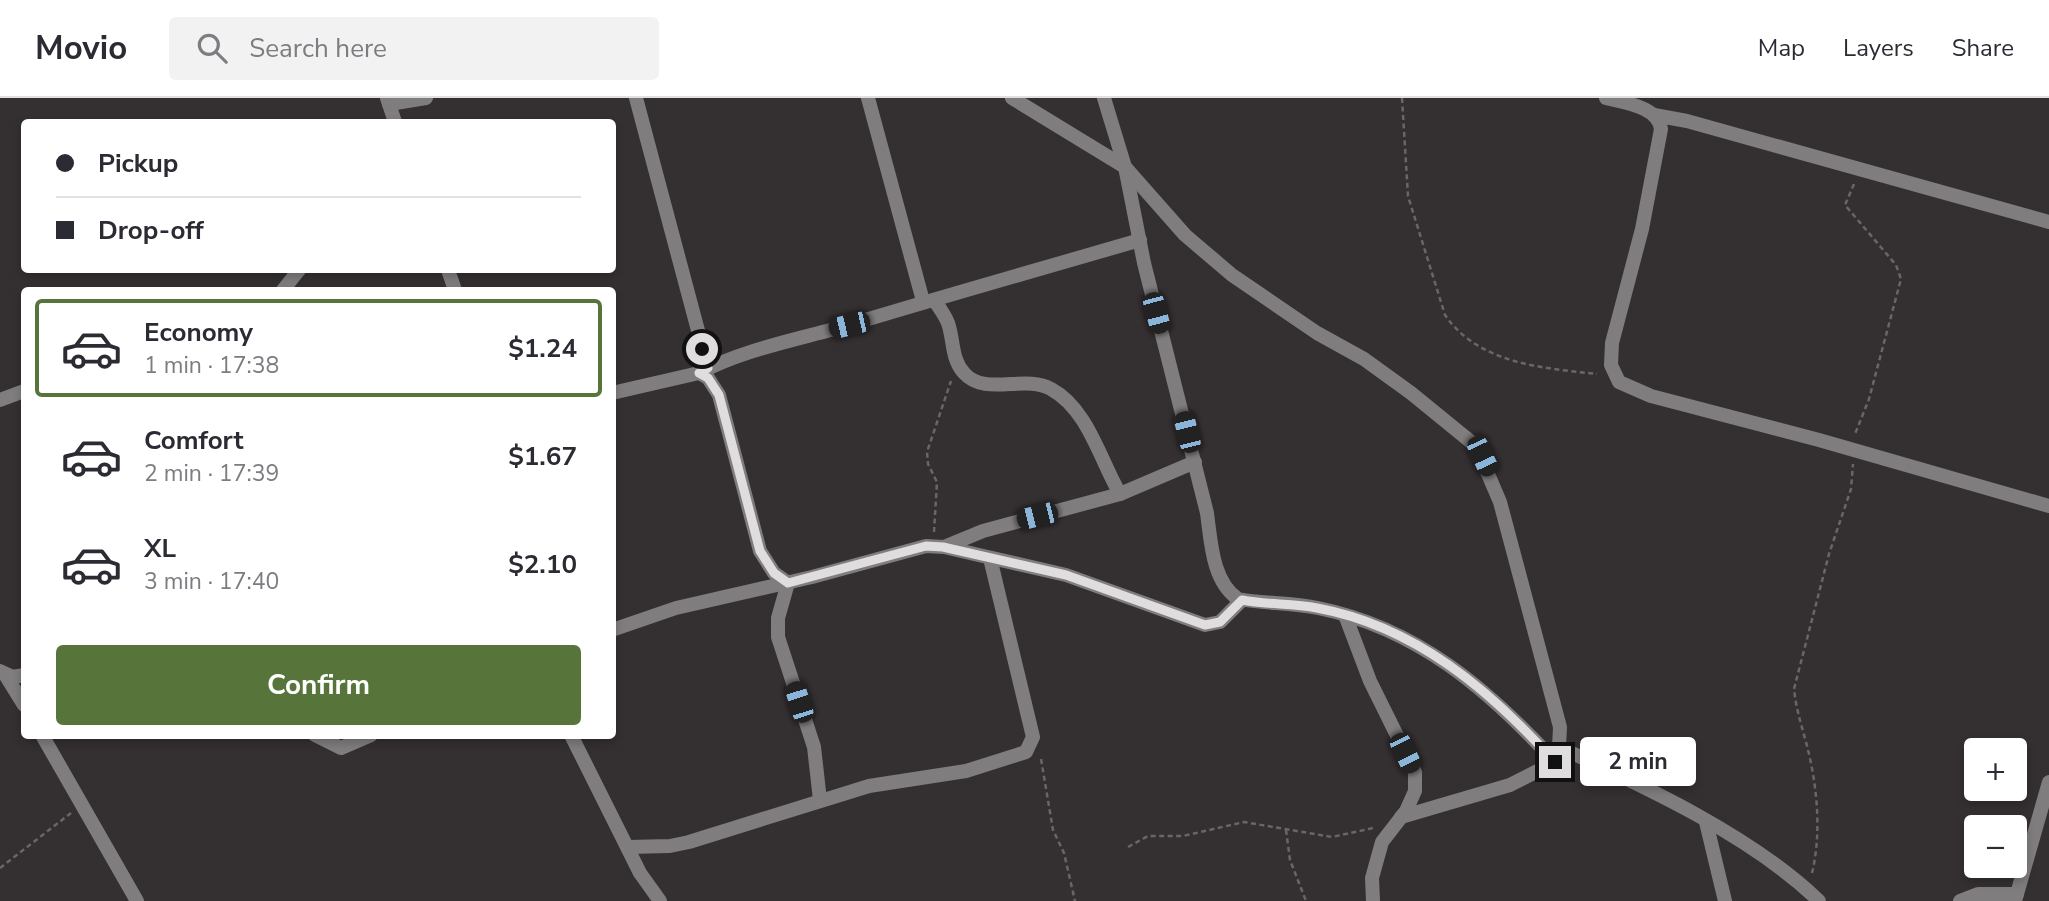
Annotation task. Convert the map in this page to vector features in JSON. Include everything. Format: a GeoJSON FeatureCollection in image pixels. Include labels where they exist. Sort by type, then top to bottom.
{"type":"FeatureCollection","features":[{"type":"Feature","properties":{"kind":"street"},"geometry":{"type":"LineString","coordinates":[[395,119],[388,101],[426,98]]}},
{"type":"Feature","properties":{"kind":"street"},"geometry":{"type":"LineString","coordinates":[[636,98],[704,370],[719,395],[760,551],[774,573],[788,583]]}},
{"type":"Feature","properties":{"kind":"street"},"geometry":{"type":"LineString","coordinates":[[868,98],[928,300],[947,321],[956,361],[971,380],[987,384],[1036,384],[1049,387],[1063,397],[1086,426],[1120,494]]}},
{"type":"Feature","properties":{"kind":"street"},"geometry":{"type":"LineString","coordinates":[[1012,98],[1125,167],[1185,235],[1231,275],[1317,333],[1364,359],[1476,446],[1490,473],[1507,524],[1560,727],[1559,747],[1555,762],[1510,785],[1398,822]]}},
{"type":"Feature","properties":{"kind":"street"},"geometry":{"type":"LineString","coordinates":[[1104,98],[1125,167],[1221,579],[1228,592],[1242,600],[1316,607],[1387,628],[1432,652],[1497,701],[1555,762]]}},
{"type":"Feature","properties":{"kind":"street"},"geometry":{"type":"LineString","coordinates":[[1605,98],[1654,115],[1854,167],[2049,222]]}},
{"type":"Feature","properties":{"kind":"street"},"geometry":{"type":"LineString","coordinates":[[1654,115],[1661,129],[1658,156],[1612,343],[1611,365],[1614,376],[1634,391],[2049,506]]}},
{"type":"Feature","properties":{"kind":"street"},"geometry":{"type":"LineString","coordinates":[[616,392],[704,370],[742,355],[1140,240]]}},
{"type":"Feature","properties":{"kind":"street"},"geometry":{"type":"LineString","coordinates":[[285,287],[297,273]]}},
{"type":"Feature","properties":{"kind":"street"},"geometry":{"type":"LineString","coordinates":[[0,400],[21,392]]}},
{"type":"Feature","properties":{"kind":"street"},"geometry":{"type":"LineString","coordinates":[[616,629],[676,608],[788,583],[897,552],[938,547],[983,531],[1120,494],[1195,462]]}},
{"type":"Feature","properties":{"kind":"street"},"geometry":{"type":"LineString","coordinates":[[938,547],[1066,575],[1205,625],[1220,622],[1242,600]]}},
{"type":"Feature","properties":{"kind":"street"},"geometry":{"type":"LineString","coordinates":[[628,847],[670,846],[689,842],[891,780],[966,771],[1020,755],[1033,743],[990,558]]}},
{"type":"Feature","properties":{"kind":"street"},"geometry":{"type":"LineString","coordinates":[[788,583],[778,618],[778,637],[814,747],[820,800]]}},
{"type":"Feature","properties":{"kind":"street"},"geometry":{"type":"LineString","coordinates":[[1345,615],[1370,681],[1415,772],[1415,791],[1398,822],[1382,842],[1372,878],[1373,901]]}},
{"type":"Feature","properties":{"kind":"street"},"geometry":{"type":"LineString","coordinates":[[3,674],[21,675]]}},
{"type":"Feature","properties":{"kind":"street"},"geometry":{"type":"LineString","coordinates":[[3,674],[21,701]]}},
{"type":"Feature","properties":{"kind":"street"},"geometry":{"type":"LineString","coordinates":[[44,739],[137,901]]}},
{"type":"Feature","properties":{"kind":"street"},"geometry":{"type":"LineString","coordinates":[[323,739],[341,748],[362,739]]}},
{"type":"Feature","properties":{"kind":"street"},"geometry":{"type":"LineString","coordinates":[[573,739],[640,873],[660,901]]}},
{"type":"Feature","properties":{"kind":"street"},"geometry":{"type":"LineString","coordinates":[[1559,747],[1631,780],[1706,822],[1796,879],[1819,901]]}},
{"type":"Feature","properties":{"kind":"street"},"geometry":{"type":"LineString","coordinates":[[1960,901],[1978,894],[2016,898],[2049,782]]}},
{"type":"Feature","properties":{"kind":"street"},"geometry":{"type":"LineString","coordinates":[[1706,822],[1725,901]]}},
{"type":"Feature","properties":{"kind":"path"},"geometry":{"type":"LineString","coordinates":[[1402,98],[1408,196],[1445,315],[1456,331],[1499,357],[1567,371],[1614,376]]}},
{"type":"Feature","properties":{"kind":"path"},"geometry":{"type":"LineString","coordinates":[[1808,890],[1816,855],[1815,795],[1806,743],[1796,712],[1794,689],[1829,554],[1851,489],[1854,469],[1847,448],[1869,400],[1901,279],[1896,265],[1845,205],[1854,185],[1854,167]]}},
{"type":"Feature","properties":{"kind":"path"},"geometry":{"type":"LineString","coordinates":[[938,547],[937,482],[928,464],[927,452],[956,361]]}},
{"type":"Feature","properties":{"kind":"path"},"geometry":{"type":"LineString","coordinates":[[1033,743],[1040,755],[1054,830],[1064,853],[1075,901]]}},
{"type":"Feature","properties":{"kind":"path"},"geometry":{"type":"LineString","coordinates":[[0,868],[82,805]]}},
{"type":"Feature","properties":{"kind":"path"},"geometry":{"type":"LineString","coordinates":[[1128,847],[1148,836],[1182,836],[1244,822],[1332,836],[1398,822]]}},
{"type":"Feature","properties":{"kind":"path"},"geometry":{"type":"LineString","coordinates":[[1286,829],[1290,860],[1306,901]]}},
{"type":"Feature","properties":{"kind":"route"},"geometry":{"type":"LineString","coordinates":[[702,349],[708,368],[699,373],[708,378],[719,395],[760,551],[774,573],[788,583],[926,546],[943,547],[1066,575],[1205,625],[1220,622],[1242,600],[1316,607],[1387,628],[1432,652],[1466,681],[1497,701],[1555,762]]}}]}
